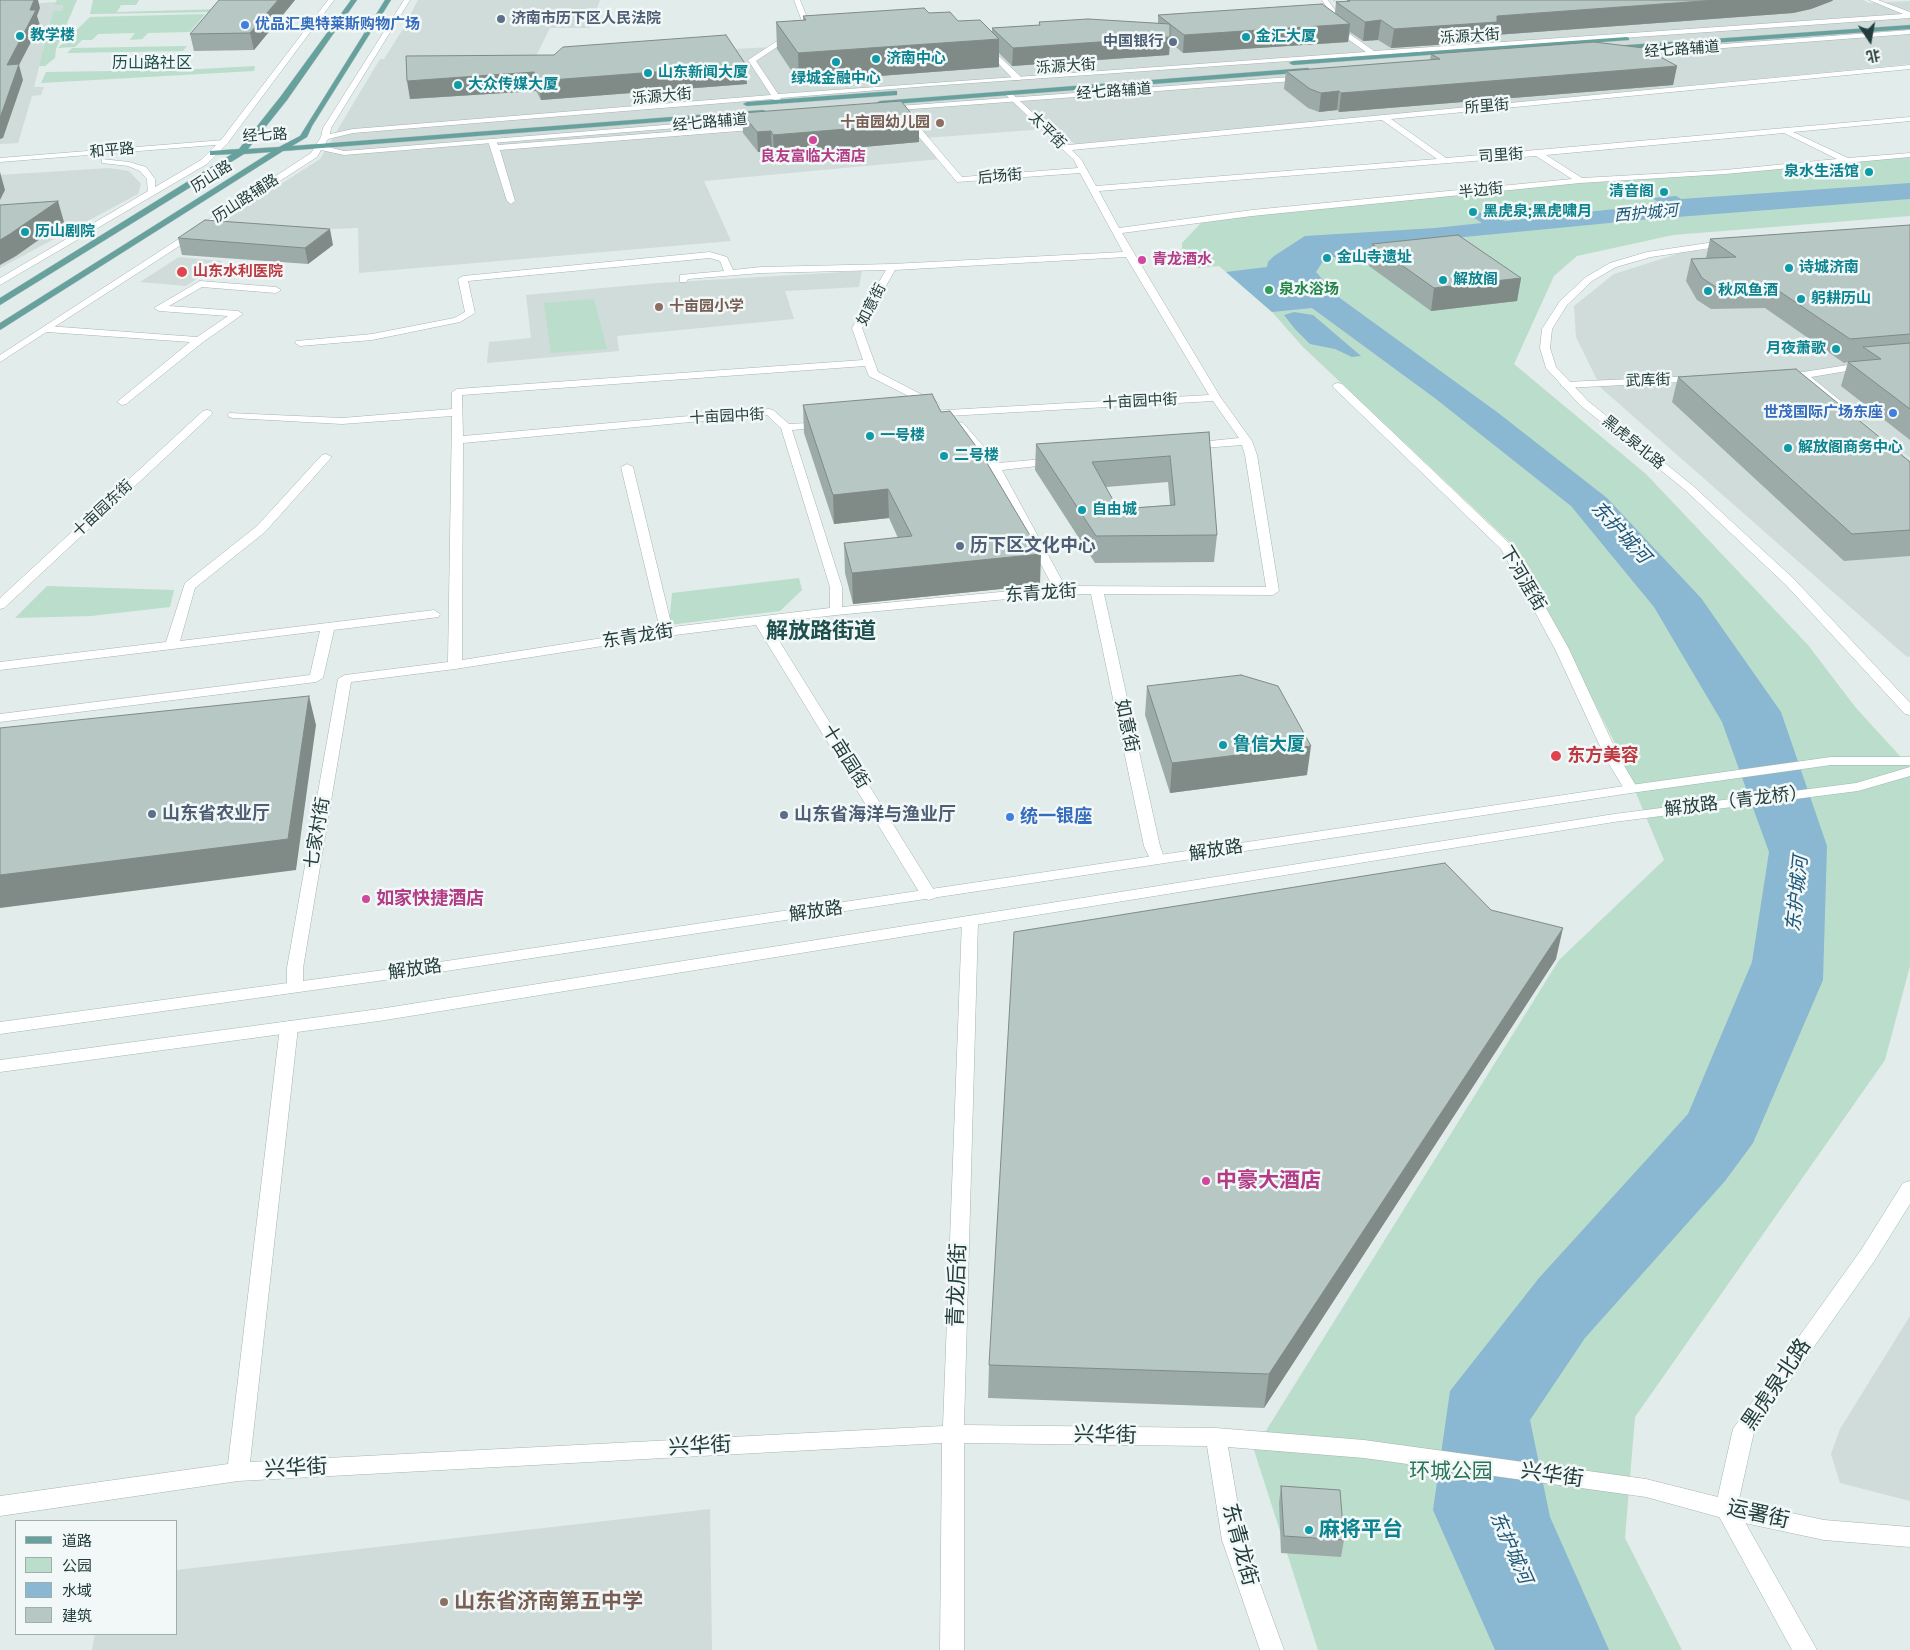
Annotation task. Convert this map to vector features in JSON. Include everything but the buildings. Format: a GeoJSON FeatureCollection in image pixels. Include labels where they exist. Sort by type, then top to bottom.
{"type":"FeatureCollection","features":[{"type":"Feature","properties":{"kind":"main road","name":"历山路"},"geometry":{"type":"LineString","coordinates":[[0,302],[241,152],[236,141],[284,98],[354,0]]}},
{"type":"Feature","properties":{"kind":"main road"},"geometry":{"type":"LineString","coordinates":[[285,138],[314,137],[308,126],[388,0]]}},
{"type":"Feature","properties":{"kind":"main road","name":"泺源大街"},"geometry":{"type":"LineString","coordinates":[[778,99],[1910,20]]}},
{"type":"Feature","properties":{"kind":"main road","name":"泺源大街"},"geometry":{"type":"LineString","coordinates":[[896,105],[1009,93],[1910,27]]}},
{"type":"Feature","properties":{"kind":"main road","name":"泺源大街"},"geometry":{"type":"LineString","coordinates":[[319,147],[785,110]]}},
{"type":"Feature","properties":{"kind":"main road","name":"历山路"},"geometry":{"type":"LineString","coordinates":[[0,327],[281,149],[314,137]]}},
{"type":"Feature","properties":{"kind":"main road"},"geometry":{"type":"LineString","coordinates":[[236,141],[267,140]]}},
{"type":"Feature","properties":{"kind":"main road","name":"经七路"},"geometry":{"type":"LineString","coordinates":[[213,153],[319,147]]}},
{"type":"Feature","properties":{"kind":"street"},"geometry":{"type":"LineString","coordinates":[[0,282],[204,162],[213,153],[236,141],[331,0]]}},
{"type":"Feature","properties":{"kind":"street","name":"历山路辅路"},"geometry":{"type":"LineString","coordinates":[[0,359],[314,155],[319,147],[314,137],[327,128],[407,0]]}},
{"type":"Feature","properties":{"kind":"street"},"geometry":{"type":"LineString","coordinates":[[797,0],[807,25]]}},
{"type":"Feature","properties":{"kind":"street"},"geometry":{"type":"LineString","coordinates":[[1325,0],[1334,13],[1322,18],[1371,52]]}},
{"type":"Feature","properties":{"kind":"street"},"geometry":{"type":"LineString","coordinates":[[1872,0],[1910,16]]}},
{"type":"Feature","properties":{"kind":"street","name":"经七路辅道"},"geometry":{"type":"LineString","coordinates":[[314,137],[353,131],[778,99],[1017,78],[1910,16]]}},
{"type":"Feature","properties":{"kind":"street"},"geometry":{"type":"LineString","coordinates":[[778,99],[752,60],[807,25],[816,24]]}},
{"type":"Feature","properties":{"kind":"street","name":"经七路辅道"},"geometry":{"type":"LineString","coordinates":[[1607,55],[1910,32]]}},
{"type":"Feature","properties":{"kind":"street"},"geometry":{"type":"LineString","coordinates":[[978,38],[1017,78]]}},
{"type":"Feature","properties":{"kind":"street"},"geometry":{"type":"LineString","coordinates":[[1627,54],[1644,62]]}},
{"type":"Feature","properties":{"kind":"street","name":"所里街"},"geometry":{"type":"LineString","coordinates":[[1065,148],[1910,66]]}},
{"type":"Feature","properties":{"kind":"street","name":"经七路辅道"},"geometry":{"type":"LineString","coordinates":[[872,107],[1016,100],[1312,78]]}},
{"type":"Feature","properties":{"kind":"street"},"geometry":{"type":"LineString","coordinates":[[1678,79],[1696,87]]}},
{"type":"Feature","properties":{"kind":"street","name":"太平街"},"geometry":{"type":"LineString","coordinates":[[1009,93],[1077,159],[1084,170]]}},
{"type":"Feature","properties":{"kind":"street","name":"后场街"},"geometry":{"type":"LineString","coordinates":[[896,105],[960,180],[1084,170]]}},
{"type":"Feature","properties":{"kind":"street"},"geometry":{"type":"LineString","coordinates":[[886,116],[905,115]]}},
{"type":"Feature","properties":{"kind":"street"},"geometry":{"type":"LineString","coordinates":[[1383,117],[1444,160]]}},
{"type":"Feature","properties":{"kind":"street","name":"司里街"},"geometry":{"type":"LineString","coordinates":[[1092,189],[1785,132],[1910,119]]}},
{"type":"Feature","properties":{"kind":"street"},"geometry":{"type":"LineString","coordinates":[[319,147],[344,153],[494,144],[769,122]]}},
{"type":"Feature","properties":{"kind":"street"},"geometry":{"type":"LineString","coordinates":[[1785,132],[1846,160]]}},
{"type":"Feature","properties":{"kind":"street","name":"和平路"},"geometry":{"type":"LineString","coordinates":[[0,160],[236,141]]}},
{"type":"Feature","properties":{"kind":"street"},"geometry":{"type":"LineString","coordinates":[[494,144],[511,202]]}},
{"type":"Feature","properties":{"kind":"street"},"geometry":{"type":"LineString","coordinates":[[203,154],[213,153]]}},
{"type":"Feature","properties":{"kind":"street"},"geometry":{"type":"LineString","coordinates":[[1538,153],[1580,181]]}},
{"type":"Feature","properties":{"kind":"street","name":"半边街"},"geometry":{"type":"LineString","coordinates":[[1116,231],[1252,213],[1580,181],[1724,172],[1910,155]]}},
{"type":"Feature","properties":{"kind":"street","name":"和平路"},"geometry":{"type":"LineString","coordinates":[[0,168],[144,158]]}},
{"type":"Feature","properties":{"kind":"street"},"geometry":{"type":"LineString","coordinates":[[105,161],[129,164],[143,169],[150,179],[151,192]]}},
{"type":"Feature","properties":{"kind":"street","name":"东青龙街"},"geometry":{"type":"LineString","coordinates":[[345,679],[455,665],[667,632],[836,611],[1061,590],[1273,591],[1251,455],[1246,440],[1216,398],[1129,254],[1092,189],[1084,170]]}},
{"type":"Feature","properties":{"kind":"street","name":"黑虎泉北路"},"geometry":{"type":"LineString","coordinates":[[1741,242],[1695,246],[1650,254],[1613,265],[1589,279],[1563,303],[1547,329],[1544,348],[1551,368],[1584,403],[1688,487],[1790,582],[1910,711]]}},
{"type":"Feature","properties":{"kind":"street","name":"如意街"},"geometry":{"type":"LineString","coordinates":[[1061,590],[995,467],[948,412],[873,374],[857,328],[892,267],[1129,254]]}},
{"type":"Feature","properties":{"kind":"street"},"geometry":{"type":"LineString","coordinates":[[300,343],[372,337],[457,320],[470,313],[463,279],[710,255],[724,259],[730,273]]}},
{"type":"Feature","properties":{"kind":"street"},"geometry":{"type":"LineString","coordinates":[[684,280],[683,277],[730,273],[892,267]]}},
{"type":"Feature","properties":{"kind":"street"},"geometry":{"type":"LineString","coordinates":[[122,402],[200,340],[238,314],[159,308],[200,284],[276,290]]}},
{"type":"Feature","properties":{"kind":"street"},"geometry":{"type":"LineString","coordinates":[[47,329],[200,340]]}},
{"type":"Feature","properties":{"kind":"street"},"geometry":{"type":"LineString","coordinates":[[455,665],[457,392],[870,363]]}},
{"type":"Feature","properties":{"kind":"street"},"geometry":{"type":"LineString","coordinates":[[1774,376],[1803,375],[1846,367],[1882,364]]}},
{"type":"Feature","properties":{"kind":"street"},"geometry":{"type":"LineString","coordinates":[[1803,375],[1858,421]]}},
{"type":"Feature","properties":{"kind":"street","name":"武库街"},"geometry":{"type":"LineString","coordinates":[[1565,385],[1706,379]]}},
{"type":"Feature","properties":{"kind":"street","name":"下河涯街"},"geometry":{"type":"LineString","coordinates":[[1338,386],[1506,547],[1562,648],[1613,759],[1631,789]]}},
{"type":"Feature","properties":{"kind":"street","name":"十亩园中街"},"geometry":{"type":"LineString","coordinates":[[915,415],[1216,398]]}},
{"type":"Feature","properties":{"kind":"street"},"geometry":{"type":"LineString","coordinates":[[233,415],[342,421],[457,412]]}},
{"type":"Feature","properties":{"kind":"street","name":"十亩园中街"},"geometry":{"type":"LineString","coordinates":[[458,440],[768,412],[786,427],[836,423]]}},
{"type":"Feature","properties":{"kind":"street","name":"十亩园东街"},"geometry":{"type":"LineString","coordinates":[[0,605],[207,413]]}},
{"type":"Feature","properties":{"kind":"street"},"geometry":{"type":"LineString","coordinates":[[786,427],[836,586],[836,611]]}},
{"type":"Feature","properties":{"kind":"street"},"geometry":{"type":"LineString","coordinates":[[1178,448],[1246,440]]}},
{"type":"Feature","properties":{"kind":"street"},"geometry":{"type":"LineString","coordinates":[[172,645],[189,586],[261,529],[326,457]]}},
{"type":"Feature","properties":{"kind":"street"},"geometry":{"type":"LineString","coordinates":[[995,467],[1062,460]]}},
{"type":"Feature","properties":{"kind":"street"},"geometry":{"type":"LineString","coordinates":[[627,467],[667,632]]}},
{"type":"Feature","properties":{"kind":"street","name":"如意街"},"geometry":{"type":"LineString","coordinates":[[1098,591],[1152,846],[1157,860]]}},
{"type":"Feature","properties":{"kind":"street"},"geometry":{"type":"LineString","coordinates":[[0,666],[434,614]]}},
{"type":"Feature","properties":{"kind":"street","name":"十亩园街"},"geometry":{"type":"LineString","coordinates":[[760,620],[929,895]]}},
{"type":"Feature","properties":{"kind":"street"},"geometry":{"type":"LineString","coordinates":[[0,718],[316,678],[328,627]]}},
{"type":"Feature","properties":{"kind":"street","name":"七家村街"},"geometry":{"type":"LineString","coordinates":[[295,987],[295,968],[345,679]]}},
{"type":"Feature","properties":{"kind":"street","name":"解放路（青龙桥）"},"geometry":{"type":"LineString","coordinates":[[1631,789],[1831,761],[1910,761]]}},
{"type":"Feature","properties":{"kind":"street","name":"解放路（青龙桥）"},"geometry":{"type":"LineString","coordinates":[[1614,818],[1858,787],[1910,771]]}},
{"type":"Feature","properties":{"kind":"street","name":"解放路"},"geometry":{"type":"LineString","coordinates":[[0,1028],[929,895],[1631,789]]}},
{"type":"Feature","properties":{"kind":"street","name":"解放路"},"geometry":{"type":"LineString","coordinates":[[0,1066],[388,1014],[1614,818]]}},
{"type":"Feature","properties":{"kind":"street","name":"青龙后街"},"geometry":{"type":"LineString","coordinates":[[952,1650],[953,1434],[970,921]]}},
{"type":"Feature","properties":{"kind":"street","name":"兴华街"},"geometry":{"type":"LineString","coordinates":[[289,1027],[238,1472],[953,1434],[1216,1437],[1364,1449],[1608,1484]]}},
{"type":"Feature","properties":{"kind":"street","name":"黑虎泉北路"},"geometry":{"type":"LineString","coordinates":[[1726,1509],[1744,1429],[1868,1255],[1910,1188]]}},
{"type":"Feature","properties":{"kind":"street","name":"东青龙街"},"geometry":{"type":"LineString","coordinates":[[1216,1437],[1233,1540],[1272,1650]]}},
{"type":"Feature","properties":{"kind":"street"},"geometry":{"type":"LineString","coordinates":[[0,1506],[238,1472]]}},
{"type":"Feature","properties":{"kind":"street","name":"运署街"},"geometry":{"type":"LineString","coordinates":[[1608,1484],[1646,1488],[1726,1509],[1824,1530],[1910,1536]]}},
{"type":"Feature","properties":{"kind":"street"},"geometry":{"type":"LineString","coordinates":[[1726,1509],[1805,1650]]}},
{"type":"Feature","properties":{"kind":"shaded area"},"geometry":{"type":"Polygon","coordinates":[[[418,0],[600,0],[590,28],[550,28],[534,60],[1137,27],[1311,16],[1344,9],[1332,0],[1417,7],[1533,0],[1863,0],[1869,3],[1910,1],[1910,64],[1075,145],[1058,128],[926,138],[941,159],[704,181],[731,241],[359,273],[358,228],[203,234],[320,159],[380,59],[384,59],[403,29],[418,0]]]}},
{"type":"Feature","properties":{"kind":"shaded area"},"geometry":{"type":"Polygon","coordinates":[[[55,2],[55,5],[63,5],[63,10],[53,11],[34,87],[44,87],[41,95],[32,96],[18,143],[0,144],[0,6],[55,2]]]}},
{"type":"Feature","properties":{"kind":"shaded area"},"geometry":{"type":"Polygon","coordinates":[[[109,168],[129,171],[141,184],[138,194],[0,268],[0,175],[109,168]]]}},
{"type":"Feature","properties":{"kind":"shaded area"},"geometry":{"type":"Polygon","coordinates":[[[1910,231],[1910,458],[1850,412],[1910,460],[1910,656],[1907,657],[1601,388],[1576,337],[1574,306],[1614,274],[1683,252],[1910,231]]]}},
{"type":"Feature","properties":{"kind":"shaded area","name":"山东水利医院"},"geometry":{"type":"Polygon","coordinates":[[[179,257],[223,261],[186,286],[140,282],[179,257]]]}},
{"type":"Feature","properties":{"kind":"shaded area","name":"十亩园小学"},"geometry":{"type":"Polygon","coordinates":[[[862,271],[859,287],[785,291],[794,319],[617,336],[619,351],[487,363],[489,342],[531,338],[526,295],[658,283],[862,271]]]}},
{"type":"Feature","properties":{"kind":"shaded area"},"geometry":{"type":"Polygon","coordinates":[[[1910,1316],[1910,1501],[1840,1483],[1831,1454],[1840,1429],[1910,1316]]]}},
{"type":"Feature","properties":{"kind":"shaded area","name":"山东省济南第五中学"},"geometry":{"type":"Polygon","coordinates":[[[710,1509],[712,1650],[92,1650],[95,1635],[178,1635],[178,1570],[710,1509]]]}},
{"type":"Feature","properties":{"kind":"green space"},"geometry":{"type":"Polygon","coordinates":[[[57,0],[77,0],[56,49],[55,58],[45,66],[39,66],[53,11],[63,10],[63,5],[54,5],[57,0]]]}},
{"type":"Feature","properties":{"kind":"green space"},"geometry":{"type":"Polygon","coordinates":[[[93,0],[139,0],[136,5],[121,5],[117,12],[219,9],[217,12],[90,14],[93,0]]]}},
{"type":"Feature","properties":{"kind":"green space"},"geometry":{"type":"Polygon","coordinates":[[[205,14],[190,32],[148,33],[142,39],[130,40],[135,33],[98,34],[92,40],[82,40],[75,47],[58,48],[90,17],[205,14]]]}},
{"type":"Feature","properties":{"kind":"green space"},"geometry":{"type":"Polygon","coordinates":[[[187,46],[183,51],[67,53],[72,48],[187,46]]]}},
{"type":"Feature","properties":{"kind":"green space"},"geometry":{"type":"Polygon","coordinates":[[[255,66],[254,71],[41,83],[46,72],[182,70],[255,66]]]}},
{"type":"Feature","properties":{"kind":"green space","name":"环城公园"},"geometry":{"type":"Polygon","coordinates":[[[1910,156],[1910,216],[1673,235],[1577,256],[1554,276],[1514,364],[1646,474],[1808,645],[1856,708],[1910,767],[1910,966],[1885,1060],[1635,1417],[1625,1538],[1682,1650],[1318,1650],[1254,1450],[1559,960],[1664,860],[1615,743],[1514,546],[1303,347],[1272,312],[1219,266],[1198,268],[1182,250],[1182,243],[1201,223],[1280,211],[1585,182],[1910,156]]]}},
{"type":"Feature","properties":{"kind":"green space"},"geometry":{"type":"Polygon","coordinates":[[[594,299],[607,349],[551,353],[544,303],[594,299]]]}},
{"type":"Feature","properties":{"kind":"green space"},"geometry":{"type":"Polygon","coordinates":[[[799,578],[802,590],[780,611],[669,625],[672,593],[799,578]]]}},
{"type":"Feature","properties":{"kind":"green space"},"geometry":{"type":"Polygon","coordinates":[[[47,586],[174,590],[170,607],[91,616],[15,618],[47,586]]]}},
{"type":"Feature","properties":{"kind":"water"},"geometry":{"type":"Polygon","coordinates":[[[1910,183],[1910,199],[1651,219],[1454,238],[1372,253],[1325,258],[1316,272],[1337,296],[1497,412],[1607,498],[1701,598],[1781,712],[1827,846],[1823,980],[1753,1143],[1725,1181],[1585,1338],[1530,1420],[1550,1517],[1609,1650],[1495,1650],[1433,1510],[1450,1391],[1539,1278],[1688,1114],[1752,962],[1769,852],[1722,722],[1654,607],[1571,506],[1436,399],[1312,308],[1272,312],[1226,272],[1267,267],[1268,262],[1274,256],[1305,236],[1435,228],[1482,223],[1468,214],[1477,212],[1491,214],[1505,221],[1661,204],[1652,198],[1676,196],[1681,199],[1910,183]]]}},
{"type":"Feature","properties":{"kind":"water"},"geometry":{"type":"Polygon","coordinates":[[[1294,312],[1313,315],[1361,356],[1352,357],[1335,349],[1310,344],[1284,315],[1294,312]]]}},
{"type":"Feature","properties":{"kind":"place","name":"济南市历下区人民法院"},"geometry":{"type":"Point","coordinates":[501,19]}},
{"type":"Feature","properties":{"kind":"place","name":"优品汇奥特莱斯购物广场"},"geometry":{"type":"Point","coordinates":[245,25]}},
{"type":"Feature","properties":{"kind":"place","name":"教学楼"},"geometry":{"type":"Point","coordinates":[20,36]}},
{"type":"Feature","properties":{"kind":"place","name":"金汇大厦"},"geometry":{"type":"Point","coordinates":[1246,37]}},
{"type":"Feature","properties":{"kind":"place","name":"中国银行"},"geometry":{"type":"Point","coordinates":[1173,42]}},
{"type":"Feature","properties":{"kind":"place","name":"济南中心"},"geometry":{"type":"Point","coordinates":[876,59]}},
{"type":"Feature","properties":{"kind":"place","name":"绿城金融中心"},"geometry":{"type":"Point","coordinates":[836,62]}},
{"type":"Feature","properties":{"kind":"place","name":"山东新闻大厦"},"geometry":{"type":"Point","coordinates":[648,73]}},
{"type":"Feature","properties":{"kind":"place","name":"大众传媒大厦"},"geometry":{"type":"Point","coordinates":[458,85]}},
{"type":"Feature","properties":{"kind":"place","name":"十亩园幼儿园"},"geometry":{"type":"Point","coordinates":[940,123]}},
{"type":"Feature","properties":{"kind":"place","name":"良友富临大酒店"},"geometry":{"type":"Point","coordinates":[813,140]}},
{"type":"Feature","properties":{"kind":"place","name":"泉水生活馆"},"geometry":{"type":"Point","coordinates":[1869,172]}},
{"type":"Feature","properties":{"kind":"place","name":"清音阁"},"geometry":{"type":"Point","coordinates":[1664,192]}},
{"type":"Feature","properties":{"kind":"place","name":"黑虎泉;黑虎啸月"},"geometry":{"type":"Point","coordinates":[1473,212]}},
{"type":"Feature","properties":{"kind":"place","name":"历山剧院"},"geometry":{"type":"Point","coordinates":[25,232]}},
{"type":"Feature","properties":{"kind":"place","name":"金山寺遗址"},"geometry":{"type":"Point","coordinates":[1327,258]}},
{"type":"Feature","properties":{"kind":"place","name":"青龙酒水"},"geometry":{"type":"Point","coordinates":[1142,260]}},
{"type":"Feature","properties":{"kind":"place","name":"诗城济南"},"geometry":{"type":"Point","coordinates":[1789,268]}},
{"type":"Feature","properties":{"kind":"place","name":"山东水利医院"},"geometry":{"type":"Point","coordinates":[182,272]}},
{"type":"Feature","properties":{"kind":"place","name":"解放阁"},"geometry":{"type":"Point","coordinates":[1443,280]}},
{"type":"Feature","properties":{"kind":"place","name":"泉水浴场"},"geometry":{"type":"Point","coordinates":[1269,290]}},
{"type":"Feature","properties":{"kind":"place","name":"秋风鱼酒"},"geometry":{"type":"Point","coordinates":[1708,291]}},
{"type":"Feature","properties":{"kind":"place","name":"躬耕历山"},"geometry":{"type":"Point","coordinates":[1801,299]}},
{"type":"Feature","properties":{"kind":"place","name":"十亩园小学"},"geometry":{"type":"Point","coordinates":[659,307]}},
{"type":"Feature","properties":{"kind":"place","name":"月夜萧歌"},"geometry":{"type":"Point","coordinates":[1836,349]}},
{"type":"Feature","properties":{"kind":"place","name":"世茂国际广场东座"},"geometry":{"type":"Point","coordinates":[1893,413]}},
{"type":"Feature","properties":{"kind":"place","name":"一号楼"},"geometry":{"type":"Point","coordinates":[870,436]}},
{"type":"Feature","properties":{"kind":"place","name":"解放阁商务中心"},"geometry":{"type":"Point","coordinates":[1788,448]}},
{"type":"Feature","properties":{"kind":"place","name":"二号楼"},"geometry":{"type":"Point","coordinates":[944,456]}},
{"type":"Feature","properties":{"kind":"place","name":"自由城"},"geometry":{"type":"Point","coordinates":[1082,510]}},
{"type":"Feature","properties":{"kind":"place","name":"历下区文化中心"},"geometry":{"type":"Point","coordinates":[960,546]}},
{"type":"Feature","properties":{"kind":"place","name":"鲁信大厦"},"geometry":{"type":"Point","coordinates":[1223,745]}},
{"type":"Feature","properties":{"kind":"place","name":"东方美容"},"geometry":{"type":"Point","coordinates":[1556,756]}},
{"type":"Feature","properties":{"kind":"place","name":"山东省农业厅"},"geometry":{"type":"Point","coordinates":[152,814]}},
{"type":"Feature","properties":{"kind":"place","name":"山东省海洋与渔业厅"},"geometry":{"type":"Point","coordinates":[784,815]}},
{"type":"Feature","properties":{"kind":"place","name":"统一银座"},"geometry":{"type":"Point","coordinates":[1010,817]}},
{"type":"Feature","properties":{"kind":"place","name":"如家快捷酒店"},"geometry":{"type":"Point","coordinates":[366,899]}},
{"type":"Feature","properties":{"kind":"place","name":"中豪大酒店"},"geometry":{"type":"Point","coordinates":[1206,1181]}},
{"type":"Feature","properties":{"kind":"place","name":"麻将平台"},"geometry":{"type":"Point","coordinates":[1309,1530]}},
{"type":"Feature","properties":{"kind":"place","name":"山东省济南第五中学"},"geometry":{"type":"Point","coordinates":[444,1602]}},
{"type":"Feature","properties":{"kind":"district","name":"历山路社区"},"geometry":{"type":"Point","coordinates":[152,64]}},
{"type":"Feature","properties":{"kind":"district","name":"解放路街道"},"geometry":{"type":"Point","coordinates":[821,632]}},
{"type":"Feature","properties":{"kind":"water label","name":"西护城河"},"geometry":{"type":"Point","coordinates":[1646,214]}},
{"type":"Feature","properties":{"kind":"water label","name":"东护城河"},"geometry":{"type":"Point","coordinates":[1620,533]}},
{"type":"Feature","properties":{"kind":"water label","name":"东护城河"},"geometry":{"type":"Point","coordinates":[1798,894]}},
{"type":"Feature","properties":{"kind":"water label","name":"东护城河"},"geometry":{"type":"Point","coordinates":[1510,1548]}}]}
